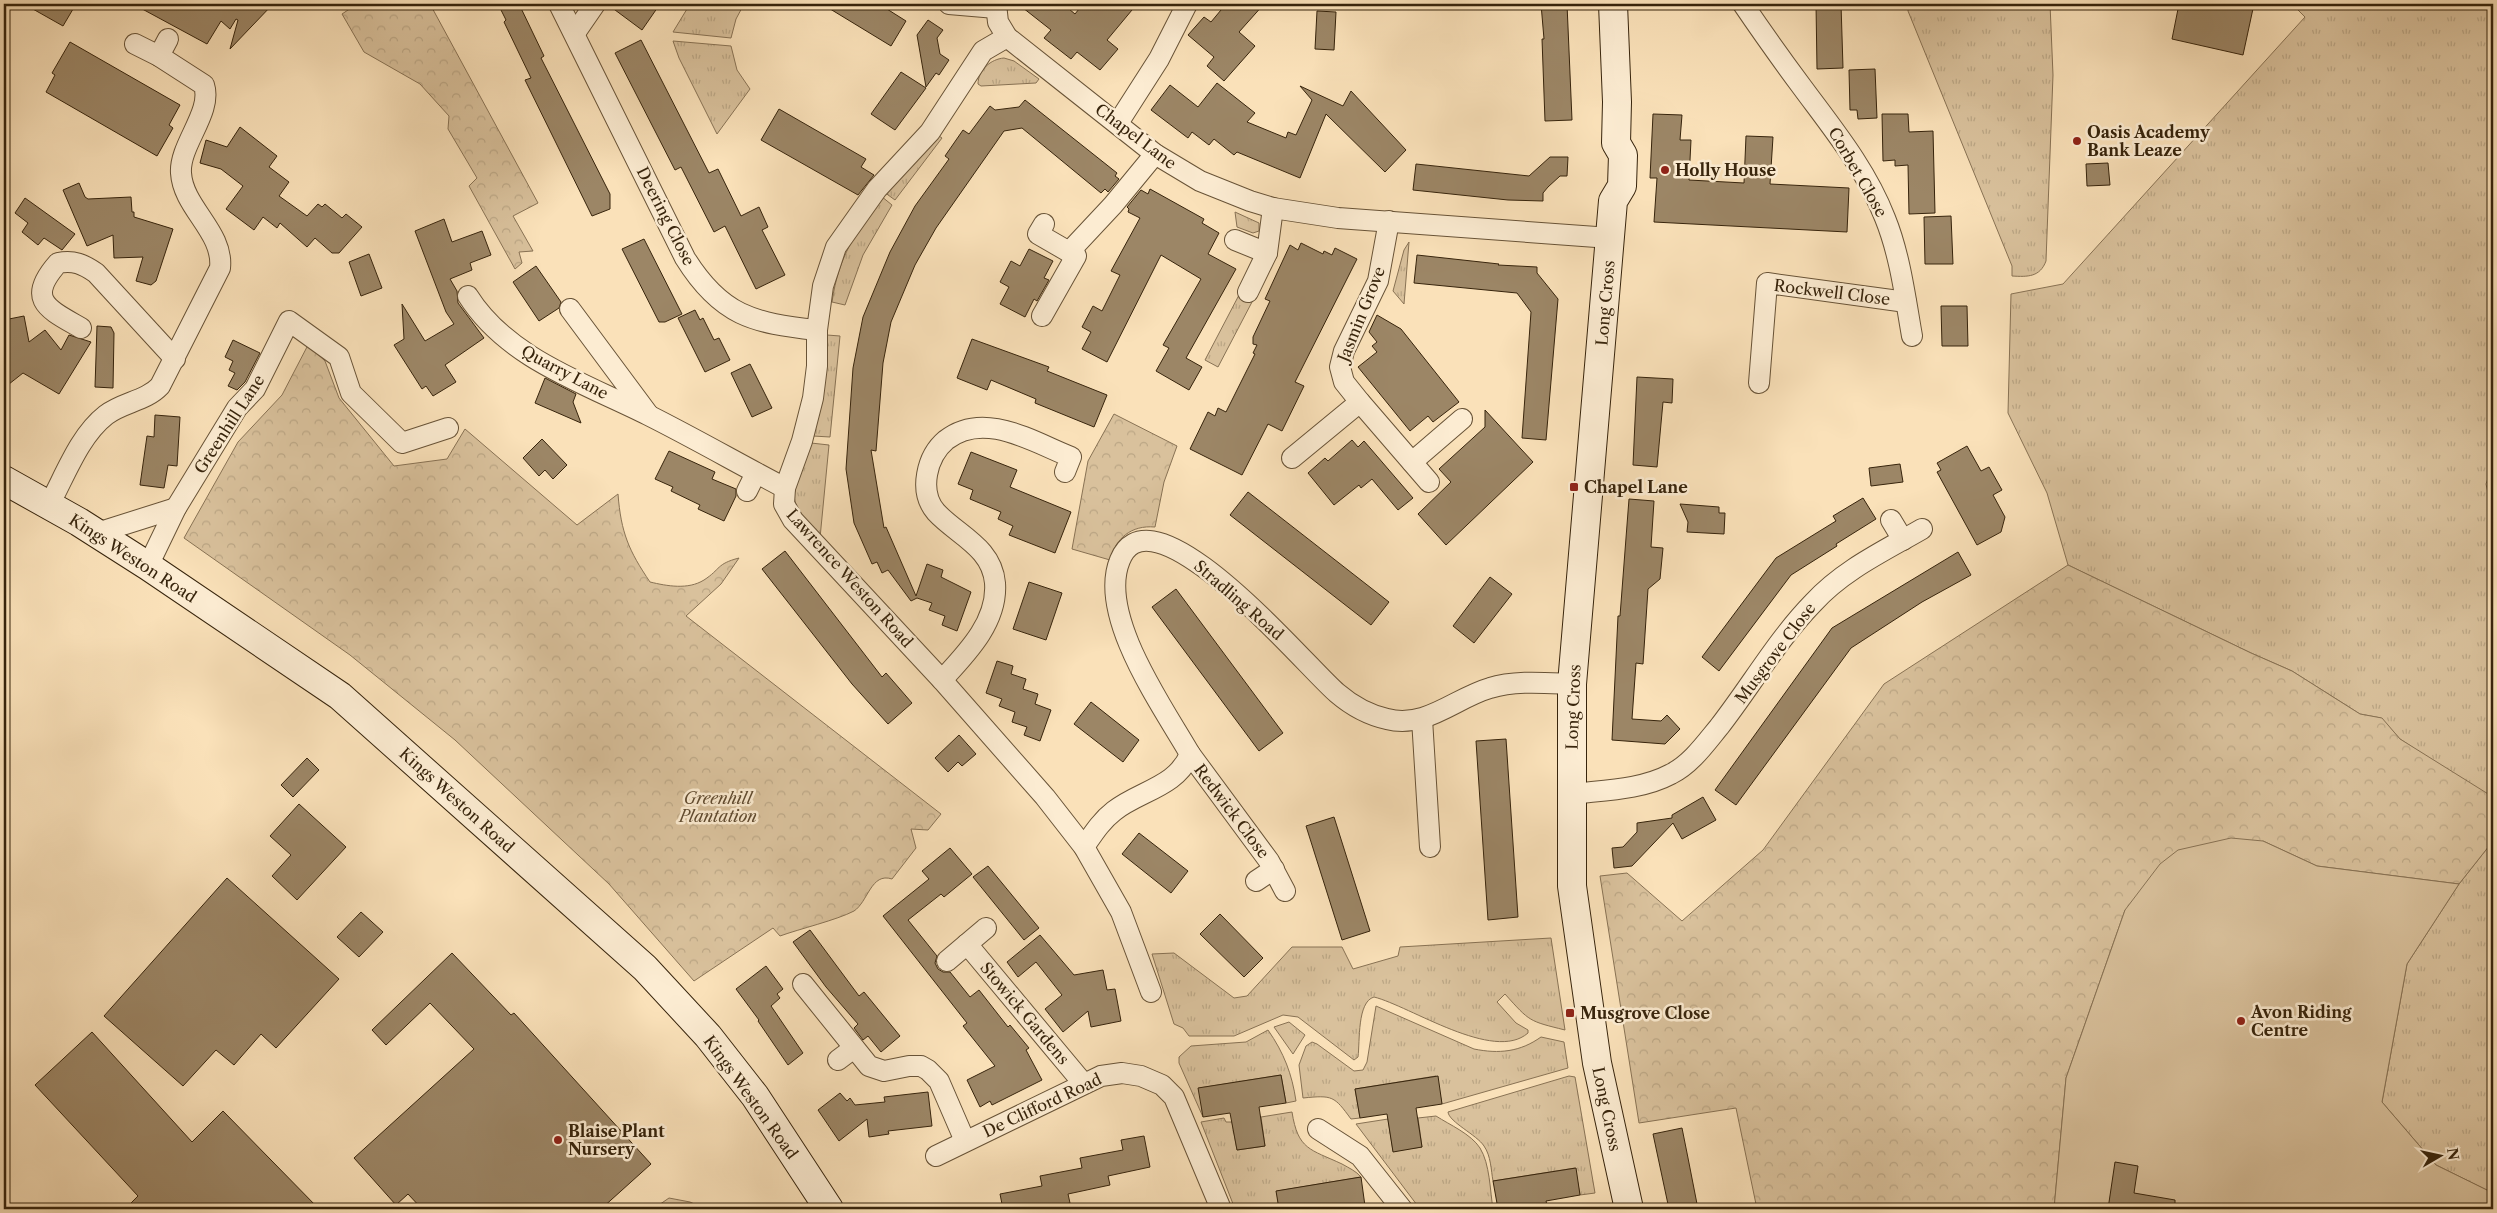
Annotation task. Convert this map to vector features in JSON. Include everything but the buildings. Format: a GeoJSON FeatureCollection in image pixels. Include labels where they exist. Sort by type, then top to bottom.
{"type":"FeatureCollection","features":[{"type":"Feature","properties":{"kind":"street","name":"Deering Close"},"geometry":{"type":"LineString","coordinates":[[560,4],[685,258],[706,287],[724,304],[760,322],[817,330]]}},
{"type":"Feature","properties":{"kind":"street"},"geometry":{"type":"LineString","coordinates":[[575,33],[595,4]]}},
{"type":"Feature","properties":{"kind":"street"},"geometry":{"type":"LineString","coordinates":[[949,4],[996,6]]}},
{"type":"Feature","properties":{"kind":"street"},"geometry":{"type":"LineString","coordinates":[[1118,123],[1159,59],[1187,4]]}},
{"type":"Feature","properties":{"kind":"street","name":"Long Cross"},"geometry":{"type":"LineString","coordinates":[[1613,4],[1617,102],[1616,143],[1606,154],[1605,186],[1613,201],[1572,684],[1572,886],[1584,984],[1597,1063],[1629,1209]]}},
{"type":"Feature","properties":{"kind":"street","name":"Corbet Close"},"geometry":{"type":"LineString","coordinates":[[1743,4],[1801,86],[1844,141],[1873,192],[1894,244],[1912,336]]}},
{"type":"Feature","properties":{"kind":"street","name":"Chapel Lane"},"geometry":{"type":"LineString","coordinates":[[996,6],[998,22],[1007,37],[1155,154],[1200,181],[1225,193],[1274,208],[1338,218],[1610,238]]}},
{"type":"Feature","properties":{"kind":"street","name":"Lawrence Weston Road"},"geometry":{"type":"LineString","coordinates":[[1007,37],[990,45],[980,55],[930,132],[877,189],[850,225],[828,265],[817,330],[817,366],[813,398],[802,441],[785,488],[784,504],[793,520],[942,680],[1045,797],[1084,847],[1121,912],[1151,992]]}},
{"type":"Feature","properties":{"kind":"street"},"geometry":{"type":"LineString","coordinates":[[49,505],[87,436],[96,424],[114,409],[156,391],[175,359],[216,279],[221,260],[217,246],[184,188],[180,171],[206,98],[206,91],[200,81],[164,48],[135,44]]}},
{"type":"Feature","properties":{"kind":"street"},"geometry":{"type":"LineString","coordinates":[[1069,252],[1113,205],[1155,154]]}},
{"type":"Feature","properties":{"kind":"street"},"geometry":{"type":"LineString","coordinates":[[1248,292],[1267,253],[1274,208]]}},
{"type":"Feature","properties":{"kind":"street","name":"Jasmin Grove"},"geometry":{"type":"LineString","coordinates":[[1389,221],[1378,281],[1340,360],[1341,375],[1360,402],[1429,482]]}},
{"type":"Feature","properties":{"kind":"street"},"geometry":{"type":"LineString","coordinates":[[1042,316],[1076,256],[1038,234],[1044,224]]}},
{"type":"Feature","properties":{"kind":"street"},"geometry":{"type":"LineString","coordinates":[[1235,240],[1267,253]]}},
{"type":"Feature","properties":{"kind":"street"},"geometry":{"type":"LineString","coordinates":[[81,328],[48,309],[43,298],[42,286],[58,262],[71,260],[84,264],[96,273],[175,359]]}},
{"type":"Feature","properties":{"kind":"street","name":"Rockwell Close"},"geometry":{"type":"LineString","coordinates":[[1760,383],[1767,283],[1906,302]]}},
{"type":"Feature","properties":{"kind":"street","name":"Quarry Lane"},"geometry":{"type":"LineString","coordinates":[[468,296],[483,319],[519,349],[650,416],[680,440],[756,473],[785,488]]}},
{"type":"Feature","properties":{"kind":"street","name":"Quarry Lane"},"geometry":{"type":"LineString","coordinates":[[570,309],[650,416]]}},
{"type":"Feature","properties":{"kind":"street","name":"Greenhill Lane"},"geometry":{"type":"LineString","coordinates":[[148,566],[176,508],[237,408],[255,389],[289,321],[339,358],[351,393],[402,443],[448,428]]}},
{"type":"Feature","properties":{"kind":"street"},"geometry":{"type":"LineString","coordinates":[[1292,458],[1360,402]]}},
{"type":"Feature","properties":{"kind":"street"},"geometry":{"type":"LineString","coordinates":[[1412,462],[1462,420]]}},
{"type":"Feature","properties":{"kind":"street"},"geometry":{"type":"LineString","coordinates":[[942,680],[971,649],[978,638],[992,607],[995,583],[993,571],[984,555],[933,507],[927,480],[929,466],[934,455],[947,440],[956,435],[980,428],[998,428],[1071,457],[1064,472]]}},
{"type":"Feature","properties":{"kind":"street"},"geometry":{"type":"LineString","coordinates":[[747,491],[756,473]]}},
{"type":"Feature","properties":{"kind":"street","name":"Kings Weston Road"},"geometry":{"type":"LineString","coordinates":[[4,480],[97,533],[340,696],[646,968],[708,1036],[755,1096],[829,1209]]}},
{"type":"Feature","properties":{"kind":"street"},"geometry":{"type":"LineString","coordinates":[[97,533],[176,508]]}},
{"type":"Feature","properties":{"kind":"street"},"geometry":{"type":"LineString","coordinates":[[1891,520],[1903,540]]}},
{"type":"Feature","properties":{"kind":"street","name":"Musgrove Close"},"geometry":{"type":"LineString","coordinates":[[1571,794],[1652,782],[1673,773],[1687,763],[1722,723],[1801,615],[1813,602],[1841,576],[1922,528]]}},
{"type":"Feature","properties":{"kind":"street","name":"Stradling Road"},"geometry":{"type":"LineString","coordinates":[[1190,754],[1133,654],[1120,620],[1115,591],[1117,567],[1126,549],[1141,542],[1156,540],[1176,548],[1203,566],[1283,637],[1344,699],[1371,714],[1398,721],[1422,719],[1477,692],[1502,685],[1572,684]]}},
{"type":"Feature","properties":{"kind":"street"},"geometry":{"type":"LineString","coordinates":[[1422,719],[1435,838]]}},
{"type":"Feature","properties":{"kind":"street"},"geometry":{"type":"LineString","coordinates":[[1084,847],[1104,819],[1122,805],[1174,777],[1186,764],[1190,754]]}},
{"type":"Feature","properties":{"kind":"street","name":"Redwick Close"},"geometry":{"type":"LineString","coordinates":[[1190,754],[1274,869],[1285,891]]}},
{"type":"Feature","properties":{"kind":"street","name":"Redwick Close"},"geometry":{"type":"LineString","coordinates":[[1256,881],[1274,869]]}},
{"type":"Feature","properties":{"kind":"street"},"geometry":{"type":"LineString","coordinates":[[946,961],[986,928]]}},
{"type":"Feature","properties":{"kind":"street","name":"Stowick Gardens"},"geometry":{"type":"LineString","coordinates":[[967,944],[1083,1083]]}},
{"type":"Feature","properties":{"kind":"street"},"geometry":{"type":"LineString","coordinates":[[803,984],[866,1063],[876,1070],[888,1071],[916,1066],[932,1072],[966,1141]]}},
{"type":"Feature","properties":{"kind":"street"},"geometry":{"type":"LineString","coordinates":[[838,1060],[854,1048]]}},
{"type":"Feature","properties":{"kind":"street","name":"De Clifford Road"},"geometry":{"type":"LineString","coordinates":[[936,1156],[1083,1083],[1101,1076],[1122,1073],[1152,1080],[1169,1091],[1179,1106],[1221,1209]]}},
{"type":"Feature","properties":{"kind":"street"},"geometry":{"type":"LineString","coordinates":[[1318,1129],[1360,1156],[1402,1209]]}},
{"type":"Feature","properties":{"kind":"green space"},"geometry":{"type":"Polygon","coordinates":[[[357,4],[430,4],[538,203],[513,216],[533,251],[519,252],[522,263],[515,269],[469,186],[477,178],[448,129],[449,116],[420,84],[364,52],[342,14],[357,4]]]}},
{"type":"Feature","properties":{"kind":"green space"},"geometry":{"type":"Polygon","coordinates":[[[690,4],[744,4],[736,19],[731,38],[673,32],[690,4]]]}},
{"type":"Feature","properties":{"kind":"green space"},"geometry":{"type":"Polygon","coordinates":[[[1908,4],[2050,4],[2053,75],[2046,261],[2040,270],[2033,275],[2012,276],[2012,266],[1908,11],[1908,4]]]}},
{"type":"Feature","properties":{"kind":"green space"},"geometry":{"type":"Polygon","coordinates":[[[2292,4],[2493,4],[2493,464],[2486,484],[2493,515],[2493,800],[2400,739],[2381,718],[2360,714],[2292,671],[2068,565],[2047,493],[2008,413],[2011,294],[2063,284],[2305,17],[2292,4]]]}},
{"type":"Feature","properties":{"kind":"green space"},"geometry":{"type":"Polygon","coordinates":[[[673,41],[731,46],[737,70],[750,89],[717,134],[679,58],[673,41]]]}},
{"type":"Feature","properties":{"kind":"green space"},"geometry":{"type":"Polygon","coordinates":[[[1004,58],[1014,61],[1039,79],[1036,83],[981,86],[978,84],[980,74],[986,66],[1004,58]]]}},
{"type":"Feature","properties":{"kind":"green space"},"geometry":{"type":"Polygon","coordinates":[[[939,136],[942,138],[895,200],[884,192],[939,136]]]}},
{"type":"Feature","properties":{"kind":"green space"},"geometry":{"type":"Polygon","coordinates":[[[881,196],[892,205],[863,255],[845,305],[832,302],[839,271],[849,246],[881,196]]]}},
{"type":"Feature","properties":{"kind":"green space"},"geometry":{"type":"Polygon","coordinates":[[[1235,212],[1259,223],[1259,231],[1253,233],[1237,227],[1235,212]]]}},
{"type":"Feature","properties":{"kind":"green space"},"geometry":{"type":"Polygon","coordinates":[[[1409,242],[1404,304],[1393,291],[1404,250],[1409,242]]]}},
{"type":"Feature","properties":{"kind":"green space"},"geometry":{"type":"Polygon","coordinates":[[[1239,295],[1252,302],[1218,367],[1205,360],[1239,295]]]}},
{"type":"Feature","properties":{"kind":"green space"},"geometry":{"type":"Polygon","coordinates":[[[827,335],[840,336],[830,437],[813,436],[825,381],[827,335]]]}},
{"type":"Feature","properties":{"kind":"green space","name":"Greenhill Plantation"},"geometry":{"type":"Polygon","coordinates":[[[308,345],[325,361],[339,398],[394,466],[447,459],[465,429],[577,525],[618,494],[621,520],[627,541],[650,582],[670,586],[691,585],[704,580],[726,562],[739,558],[721,584],[686,616],[941,814],[928,830],[911,829],[916,848],[892,879],[885,878],[874,884],[859,907],[854,911],[838,918],[780,936],[773,928],[694,981],[609,884],[455,740],[350,655],[184,538],[238,442],[282,395],[308,345]]]}},
{"type":"Feature","properties":{"kind":"green space"},"geometry":{"type":"Polygon","coordinates":[[[1114,414],[1177,446],[1164,482],[1155,527],[1139,528],[1126,534],[1116,545],[1110,560],[1072,549],[1088,461],[1114,414]]]}},
{"type":"Feature","properties":{"kind":"green space"},"geometry":{"type":"Polygon","coordinates":[[[811,443],[829,445],[820,538],[798,510],[794,497],[794,490],[811,443]]]}},
{"type":"Feature","properties":{"kind":"green space"},"geometry":{"type":"Polygon","coordinates":[[[2068,565],[2292,671],[2360,714],[2382,718],[2400,739],[2493,797],[2493,841],[2459,884],[2317,866],[2263,841],[2125,910],[2066,1078],[2054,1209],[1757,1209],[1736,1108],[1639,1123],[1600,876],[1627,873],[1682,921],[1763,850],[1884,684],[2068,565]]]}},
{"type":"Feature","properties":{"kind":"green space","name":"Avon Riding Centre"},"geometry":{"type":"Polygon","coordinates":[[[2231,838],[2263,841],[2317,866],[2459,884],[2407,964],[2382,1102],[2436,1165],[2493,1193],[2493,1209],[2054,1209],[2066,1078],[2125,910],[2160,864],[2178,850],[2231,838]]]}},
{"type":"Feature","properties":{"kind":"green space"},"geometry":{"type":"Polygon","coordinates":[[[2493,841],[2493,1193],[2436,1165],[2382,1102],[2407,964],[2459,884],[2493,841]]]}},
{"type":"Feature","properties":{"kind":"green space"},"geometry":{"type":"Polygon","coordinates":[[[1551,938],[1565,1030],[1544,1025],[1531,1019],[1505,994],[1497,1002],[1516,1023],[1528,1030],[1528,1033],[1513,1040],[1495,1041],[1452,1030],[1390,1002],[1374,997],[1369,1000],[1362,1014],[1358,1057],[1354,1060],[1298,1017],[1283,1015],[1234,1036],[1189,1036],[1183,1028],[1174,1024],[1152,954],[1174,953],[1234,998],[1247,996],[1292,947],[1342,947],[1353,969],[1398,956],[1400,947],[1551,938]]]}},
{"type":"Feature","properties":{"kind":"green space"},"geometry":{"type":"Polygon","coordinates":[[[1376,1006],[1474,1049],[1501,1051],[1517,1049],[1541,1037],[1564,1042],[1568,1068],[1442,1104],[1436,1076],[1355,1089],[1360,1118],[1351,1119],[1336,1101],[1327,1097],[1303,1098],[1299,1065],[1306,1046],[1312,1042],[1317,1044],[1354,1071],[1363,1070],[1367,1062],[1376,1006]]]}},
{"type":"Feature","properties":{"kind":"green space"},"geometry":{"type":"Polygon","coordinates":[[[1289,1022],[1305,1035],[1293,1054],[1274,1027],[1289,1022]]]}},
{"type":"Feature","properties":{"kind":"green space"},"geometry":{"type":"Polygon","coordinates":[[[1268,1030],[1279,1047],[1286,1064],[1296,1101],[1286,1103],[1281,1075],[1199,1088],[1203,1117],[1179,1063],[1179,1057],[1191,1046],[1246,1042],[1268,1030]]]}},
{"type":"Feature","properties":{"kind":"green space"},"geometry":{"type":"Polygon","coordinates":[[[1569,1076],[1575,1077],[1595,1193],[1580,1195],[1575,1168],[1493,1181],[1489,1159],[1484,1146],[1476,1137],[1453,1120],[1448,1112],[1569,1076]]]}},
{"type":"Feature","properties":{"kind":"green space"},"geometry":{"type":"Polygon","coordinates":[[[1292,1112],[1298,1134],[1307,1147],[1350,1168],[1361,1177],[1277,1191],[1279,1209],[1235,1209],[1201,1122],[1224,1118],[1226,1122],[1232,1122],[1237,1150],[1265,1146],[1261,1117],[1292,1112]]]}},
{"type":"Feature","properties":{"kind":"green space"},"geometry":{"type":"Polygon","coordinates":[[[1436,1116],[1466,1134],[1480,1148],[1488,1170],[1493,1209],[1420,1209],[1356,1124],[1388,1119],[1393,1151],[1422,1147],[1418,1118],[1436,1116]]]}},
{"type":"Feature","properties":{"kind":"green space"},"geometry":{"type":"Polygon","coordinates":[[[669,1198],[690,1202],[705,1209],[653,1209],[669,1198]]]}},
{"type":"Feature","properties":{"kind":"place","name":"Oasis Academy Bank Leaze"},"geometry":{"type":"Point","coordinates":[2077,141]}},
{"type":"Feature","properties":{"kind":"place","name":"Holly House"},"geometry":{"type":"Point","coordinates":[1665,170]}},
{"type":"Feature","properties":{"kind":"place","name":"Chapel Lane"},"geometry":{"type":"Point","coordinates":[1574,487]}},
{"type":"Feature","properties":{"kind":"place","name":"Musgrove Close"},"geometry":{"type":"Point","coordinates":[1570,1013]}},
{"type":"Feature","properties":{"kind":"place","name":"Avon Riding Centre"},"geometry":{"type":"Point","coordinates":[2241,1021]}},
{"type":"Feature","properties":{"kind":"place","name":"Blaise Plant Nursery"},"geometry":{"type":"Point","coordinates":[558,1140]}}]}
